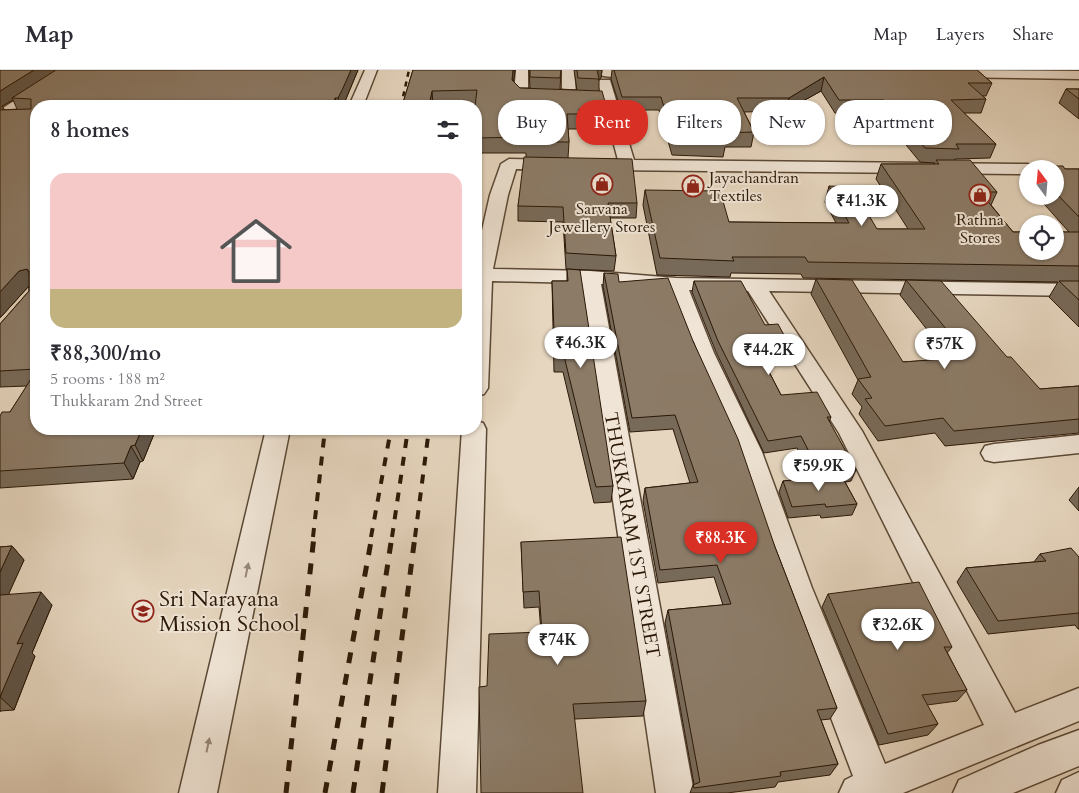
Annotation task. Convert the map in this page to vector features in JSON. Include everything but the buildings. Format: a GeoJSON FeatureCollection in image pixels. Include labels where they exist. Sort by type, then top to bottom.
{"type":"FeatureCollection","features":[{"type":"Feature","properties":{"kind":"street"},"geometry":{"type":"LineString","coordinates":[[5,112],[72,70]]}},
{"type":"Feature","properties":{"kind":"street"},"geometry":{"type":"LineString","coordinates":[[358,100],[371,70]]}},
{"type":"Feature","properties":{"kind":"street"},"geometry":{"type":"LineString","coordinates":[[522,70],[522,96],[609,99]]}},
{"type":"Feature","properties":{"kind":"street"},"geometry":{"type":"LineString","coordinates":[[568,70],[569,98]]}},
{"type":"Feature","properties":{"kind":"street"},"geometry":{"type":"LineString","coordinates":[[627,165],[603,72],[662,74]]}},
{"type":"Feature","properties":{"kind":"street"},"geometry":{"type":"LineString","coordinates":[[930,74],[1079,75]]}},
{"type":"Feature","properties":{"kind":"street"},"geometry":{"type":"LineString","coordinates":[[5,112],[27,117]]}},
{"type":"Feature","properties":{"kind":"street"},"geometry":{"type":"LineString","coordinates":[[1019,169],[509,164],[499,194],[482,275],[590,277],[676,284],[1079,290]]}},
{"type":"Feature","properties":{"kind":"street","name":"THUKKARAM 1ST STREET"},"geometry":{"type":"LineString","coordinates":[[590,277],[675,793]]}},
{"type":"Feature","properties":{"kind":"street"},"geometry":{"type":"LineString","coordinates":[[676,284],[703,353],[749,452],[867,790],[1079,704]]}},
{"type":"Feature","properties":{"kind":"street"},"geometry":{"type":"LineString","coordinates":[[754,284],[850,431],[1006,734]]}},
{"type":"Feature","properties":{"kind":"street"},"geometry":{"type":"LineString","coordinates":[[198,793],[277,435]]}},
{"type":"Feature","properties":{"kind":"street"},"geometry":{"type":"LineString","coordinates":[[457,793],[474,435]]}},
{"type":"Feature","properties":{"kind":"street"},"geometry":{"type":"LineString","coordinates":[[994,453],[1079,444]]}},
{"type":"Feature","properties":{"kind":"street"},"geometry":{"type":"LineString","coordinates":[[972,793],[1038,763],[1079,748]]}},
{"type":"Feature","properties":{"kind":"street"},"geometry":{"type":"LineString","coordinates":[[1075,793],[1079,790]]}},
{"type":"Feature","properties":{"kind":"railway"},"geometry":{"type":"LineString","coordinates":[[402,100],[409,70]]}},
{"type":"Feature","properties":{"kind":"railway"},"geometry":{"type":"LineString","coordinates":[[313,537],[324,435]]}},
{"type":"Feature","properties":{"kind":"railway"},"geometry":{"type":"LineString","coordinates":[[371,537],[390,435]]}},
{"type":"Feature","properties":{"kind":"railway"},"geometry":{"type":"LineString","coordinates":[[392,537],[407,435]]}},
{"type":"Feature","properties":{"kind":"railway"},"geometry":{"type":"LineString","coordinates":[[415,537],[428,435]]}},
{"type":"Feature","properties":{"kind":"railway"},"geometry":{"type":"LineString","coordinates":[[286,793],[314,536]]}},
{"type":"Feature","properties":{"kind":"railway"},"geometry":{"type":"LineString","coordinates":[[325,793],[372,536]]}},
{"type":"Feature","properties":{"kind":"railway"},"geometry":{"type":"LineString","coordinates":[[353,793],[392,536]]}},
{"type":"Feature","properties":{"kind":"railway"},"geometry":{"type":"LineString","coordinates":[[382,793],[415,536]]}},
{"type":"Feature","properties":{"kind":"place","name":"Sarvana Jewellery Stores"},"geometry":{"type":"Point","coordinates":[602,184]}},
{"type":"Feature","properties":{"kind":"place","name":"Jayachandran Textiles"},"geometry":{"type":"Point","coordinates":[693,186]}},
{"type":"Feature","properties":{"kind":"place","name":"Rathna Stores"},"geometry":{"type":"Point","coordinates":[980,195]}},
{"type":"Feature","properties":{"kind":"place","name":"Sri Narayana Mission School"},"geometry":{"type":"Point","coordinates":[143,611]}}]}
